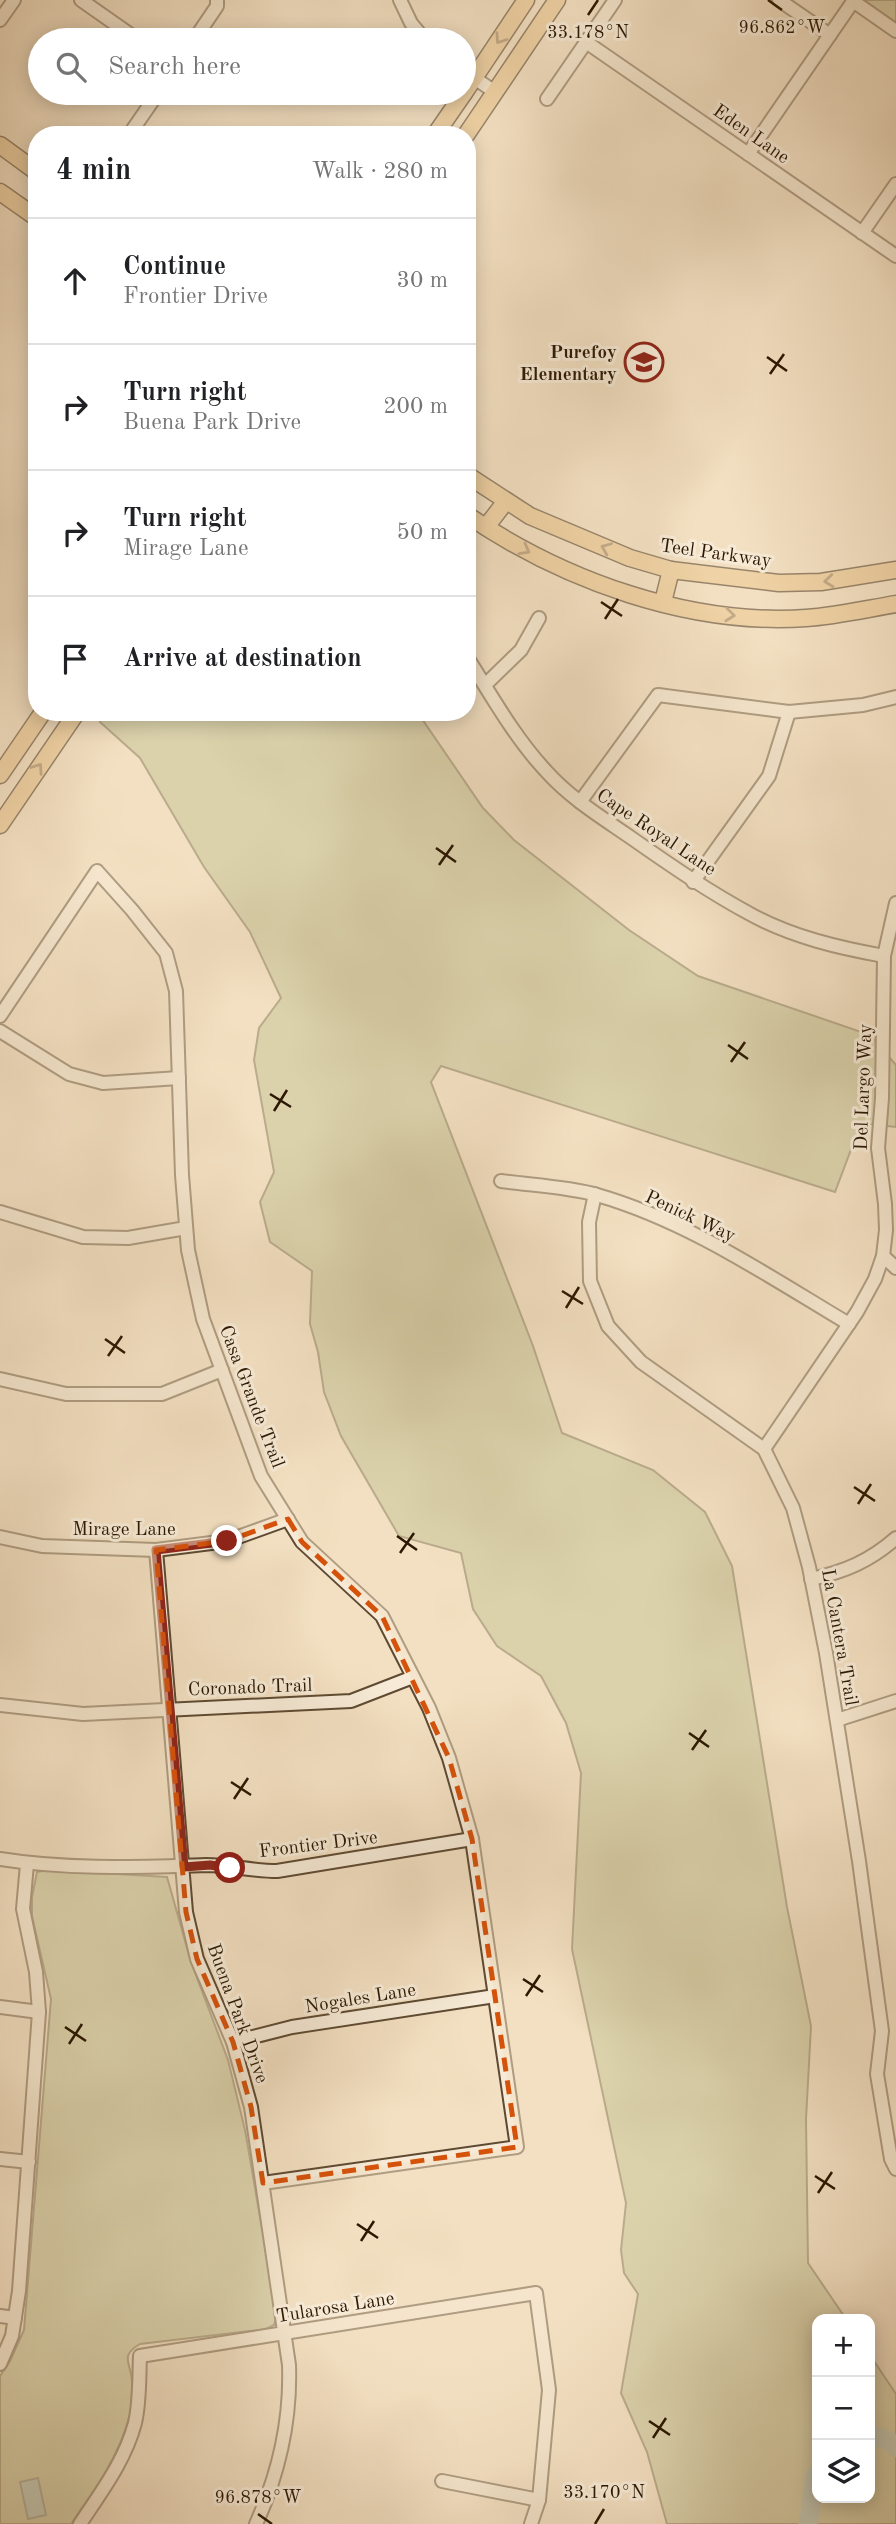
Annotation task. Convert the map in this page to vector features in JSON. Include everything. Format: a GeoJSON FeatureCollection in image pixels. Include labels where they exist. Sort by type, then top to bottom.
{"type":"FeatureCollection","features":[{"type":"Feature","properties":{"kind":"main road"},"geometry":{"type":"LineString","coordinates":[[476,65],[526,0]]}},
{"type":"Feature","properties":{"kind":"main road"},"geometry":{"type":"LineString","coordinates":[[472,126],[557,0]]}},
{"type":"Feature","properties":{"kind":"main road"},"geometry":{"type":"LineString","coordinates":[[441,126],[456,105]]}},
{"type":"Feature","properties":{"kind":"main road"},"geometry":{"type":"LineString","coordinates":[[0,145],[28,165]]}},
{"type":"Feature","properties":{"kind":"main road"},"geometry":{"type":"LineString","coordinates":[[0,192],[28,212]]}},
{"type":"Feature","properties":{"kind":"main road","name":"Teel Parkway"},"geometry":{"type":"LineString","coordinates":[[476,481],[530,516],[630,558],[671,570],[779,583],[821,582],[896,570]]}},
{"type":"Feature","properties":{"kind":"main road"},"geometry":{"type":"LineString","coordinates":[[486,527],[506,501]]}},
{"type":"Feature","properties":{"kind":"main road"},"geometry":{"type":"LineString","coordinates":[[476,520],[547,563],[621,591],[703,612],[805,618],[896,604]]}},
{"type":"Feature","properties":{"kind":"main road"},"geometry":{"type":"LineString","coordinates":[[663,602],[671,570]]}},
{"type":"Feature","properties":{"kind":"main road"},"geometry":{"type":"LineString","coordinates":[[0,775],[37,721]]}},
{"type":"Feature","properties":{"kind":"main road"},"geometry":{"type":"LineString","coordinates":[[0,824],[71,721]]}},
{"type":"Feature","properties":{"kind":"street"},"geometry":{"type":"LineString","coordinates":[[0,20],[14,0]]}},
{"type":"Feature","properties":{"kind":"street"},"geometry":{"type":"LineString","coordinates":[[81,0],[121,28]]}},
{"type":"Feature","properties":{"kind":"street"},"geometry":{"type":"LineString","coordinates":[[202,28],[217,6],[217,0]]}},
{"type":"Feature","properties":{"kind":"street"},"geometry":{"type":"LineString","coordinates":[[547,99],[615,0]]}},
{"type":"Feature","properties":{"kind":"street"},"geometry":{"type":"LineString","coordinates":[[779,0],[830,35]]}},
{"type":"Feature","properties":{"kind":"street"},"geometry":{"type":"LineString","coordinates":[[400,1],[415,28]]}},
{"type":"Feature","properties":{"kind":"street"},"geometry":{"type":"LineString","coordinates":[[748,154],[853,1],[896,31]]}},
{"type":"Feature","properties":{"kind":"street","name":"Eden Lane"},"geometry":{"type":"LineString","coordinates":[[586,42],[896,256]]}},
{"type":"Feature","properties":{"kind":"street"},"geometry":{"type":"LineString","coordinates":[[476,79],[495,92]]}},
{"type":"Feature","properties":{"kind":"street"},"geometry":{"type":"LineString","coordinates":[[135,126],[150,105]]}},
{"type":"Feature","properties":{"kind":"street"},"geometry":{"type":"LineString","coordinates":[[862,233],[896,184]]}},
{"type":"Feature","properties":{"kind":"street"},"geometry":{"type":"LineString","coordinates":[[485,685],[521,650],[539,618]]}},
{"type":"Feature","properties":{"kind":"street","name":"Cape Royal Lane"},"geometry":{"type":"LineString","coordinates":[[476,671],[540,764],[580,802],[693,882],[754,916],[813,939],[884,956]]}},
{"type":"Feature","properties":{"kind":"street"},"geometry":{"type":"LineString","coordinates":[[580,802],[658,695],[789,712],[863,705],[896,697]]}},
{"type":"Feature","properties":{"kind":"street"},"geometry":{"type":"LineString","coordinates":[[693,882],[769,776],[789,712]]}},
{"type":"Feature","properties":{"kind":"street","name":"Casa Grande Trail"},"geometry":{"type":"LineString","coordinates":[[0,1016],[97,871],[132,909],[166,953],[176,991],[182,1175],[188,1250],[203,1320],[261,1476],[303,1542],[382,1616],[429,1708],[449,1758],[472,1839],[517,2147],[263,2183]]}},
{"type":"Feature","properties":{"kind":"street","name":"Del Largo Way"},"geometry":{"type":"LineString","coordinates":[[764,1449],[849,1324],[875,1279],[883,1256],[885,1204],[878,1148],[882,1098],[884,956],[896,903]]}},
{"type":"Feature","properties":{"kind":"street"},"geometry":{"type":"LineString","coordinates":[[0,1031],[69,1074],[103,1083],[179,1078]]}},
{"type":"Feature","properties":{"kind":"street","name":"Penick Way"},"geometry":{"type":"LineString","coordinates":[[501,1181],[595,1194],[655,1217],[715,1244],[849,1324]]}},
{"type":"Feature","properties":{"kind":"street","name":"La Cantera Trail"},"geometry":{"type":"LineString","coordinates":[[595,1194],[589,1222],[590,1281],[607,1326],[641,1362],[764,1449],[793,1508],[811,1579],[859,1861],[882,2031],[877,2074],[891,2159],[896,2169]]}},
{"type":"Feature","properties":{"kind":"street"},"geometry":{"type":"LineString","coordinates":[[0,1212],[83,1237],[128,1238],[186,1228]]}},
{"type":"Feature","properties":{"kind":"street"},"geometry":{"type":"LineString","coordinates":[[883,1256],[896,1268]]}},
{"type":"Feature","properties":{"kind":"street"},"geometry":{"type":"LineString","coordinates":[[0,1378],[66,1394],[162,1394],[222,1370]]}},
{"type":"Feature","properties":{"kind":"street","name":"Mirage Lane"},"geometry":{"type":"LineString","coordinates":[[0,1537],[42,1546],[156,1550],[227,1541],[288,1519]]}},
{"type":"Feature","properties":{"kind":"street"},"geometry":{"type":"LineString","coordinates":[[811,1579],[836,1574],[867,1561],[896,1538]]}},
{"type":"Feature","properties":{"kind":"street","name":"Buena Park Drive"},"geometry":{"type":"LineString","coordinates":[[156,1550],[186,1912],[197,1959],[233,2042],[251,2107],[285,2333],[290,2396],[286,2432],[270,2489],[256,2524]]}},
{"type":"Feature","properties":{"kind":"street","name":"Coronado Trail"},"geometry":{"type":"LineString","coordinates":[[0,1705],[83,1714],[351,1701],[413,1676]]}},
{"type":"Feature","properties":{"kind":"street"},"geometry":{"type":"LineString","coordinates":[[837,1720],[896,1701]]}},
{"type":"Feature","properties":{"kind":"street","name":"Frontier Drive"},"geometry":{"type":"LineString","coordinates":[[0,1859],[27,1864],[101,1867],[210,1865],[277,1871],[472,1839]]}},
{"type":"Feature","properties":{"kind":"street"},"geometry":{"type":"LineString","coordinates":[[0,2364],[12,2336],[15,2318],[39,2012],[36,1972],[23,1909],[27,1864]]}},
{"type":"Feature","properties":{"kind":"street","name":"Nogales Lane"},"geometry":{"type":"LineString","coordinates":[[233,2042],[292,2027],[495,1996]]}},
{"type":"Feature","properties":{"kind":"street"},"geometry":{"type":"LineString","coordinates":[[0,2007],[39,2012]]}},
{"type":"Feature","properties":{"kind":"street"},"geometry":{"type":"LineString","coordinates":[[882,2031],[896,2030]]}},
{"type":"Feature","properties":{"kind":"street"},"geometry":{"type":"LineString","coordinates":[[0,2159],[29,2162]]}},
{"type":"Feature","properties":{"kind":"street","name":"Tularosa Lane"},"geometry":{"type":"LineString","coordinates":[[80,2524],[127,2446],[135,2420],[140,2356],[536,2293],[548,2390],[539,2500]]}},
{"type":"Feature","properties":{"kind":"street"},"geometry":{"type":"LineString","coordinates":[[0,2316],[15,2318]]}},
{"type":"Feature","properties":{"kind":"street"},"geometry":{"type":"LineString","coordinates":[[442,2481],[539,2500],[531,2524]]}},
{"type":"Feature","properties":{"kind":"highlighted area"},"geometry":{"type":"Polygon","coordinates":[[[288,1519],[302,1542],[382,1616],[449,1758],[472,1839],[517,2147],[263,2183],[251,2107],[233,2042],[197,1959],[186,1912],[156,1550],[227,1541],[288,1519]]]}},
{"type":"Feature","properties":{"kind":"green space"},"geometry":{"type":"Polygon","coordinates":[[[896,0],[896,25],[861,2],[896,0]]]}},
{"type":"Feature","properties":{"kind":"green space"},"geometry":{"type":"Polygon","coordinates":[[[100,721],[423,721],[483,808],[514,840],[629,930],[698,976],[870,1035],[896,1065],[896,1127],[861,1123],[835,1192],[441,1066],[431,1082],[533,1346],[562,1433],[653,1470],[705,1512],[732,1566],[787,1907],[811,2026],[806,2119],[808,2263],[843,2314],[812,2314],[812,2503],[875,2503],[875,2362],[896,2394],[896,2524],[667,2524],[647,2452],[621,2393],[638,2294],[624,2273],[621,2250],[626,2203],[572,1949],[581,1773],[566,1723],[541,1676],[497,1646],[473,1609],[461,1553],[399,1536],[341,1436],[324,1392],[318,1352],[310,1324],[312,1271],[270,1242],[260,1202],[274,1172],[254,1060],[259,1028],[281,998],[250,932],[204,867],[140,758],[100,721]]]}},
{"type":"Feature","properties":{"kind":"green space"},"geometry":{"type":"Polygon","coordinates":[[[48,1870],[167,1877],[191,1962],[228,2060],[245,2130],[277,2316],[274,2325],[266,2329],[140,2344],[134,2348],[128,2356],[132,2393],[126,2429],[106,2472],[71,2524],[0,2524],[0,2376],[24,2330],[51,1999],[32,1916],[32,1897],[37,1872],[48,1870]]]}},
{"type":"Feature","properties":{"kind":"water"},"geometry":{"type":"Polygon","coordinates":[[[38,2478],[46,2515],[28,2519],[20,2482],[38,2478]]]}},
{"type":"Feature","properties":{"kind":"waterway"},"geometry":{"type":"LineString","coordinates":[[875,2436],[891,2442],[896,2448]]}},
{"type":"Feature","properties":{"kind":"waterway"},"geometry":{"type":"LineString","coordinates":[[808,2524],[812,2497]]}},
{"type":"Feature","properties":{"kind":"place","name":"Purefoy Elementary"},"geometry":{"type":"Point","coordinates":[644,362]}},
{"type":"Feature","properties":{"kind":"route"},"geometry":{"type":"LineString","coordinates":[[227,1541],[156,1550],[184,1867],[210,1865],[230,1868]]}}]}
